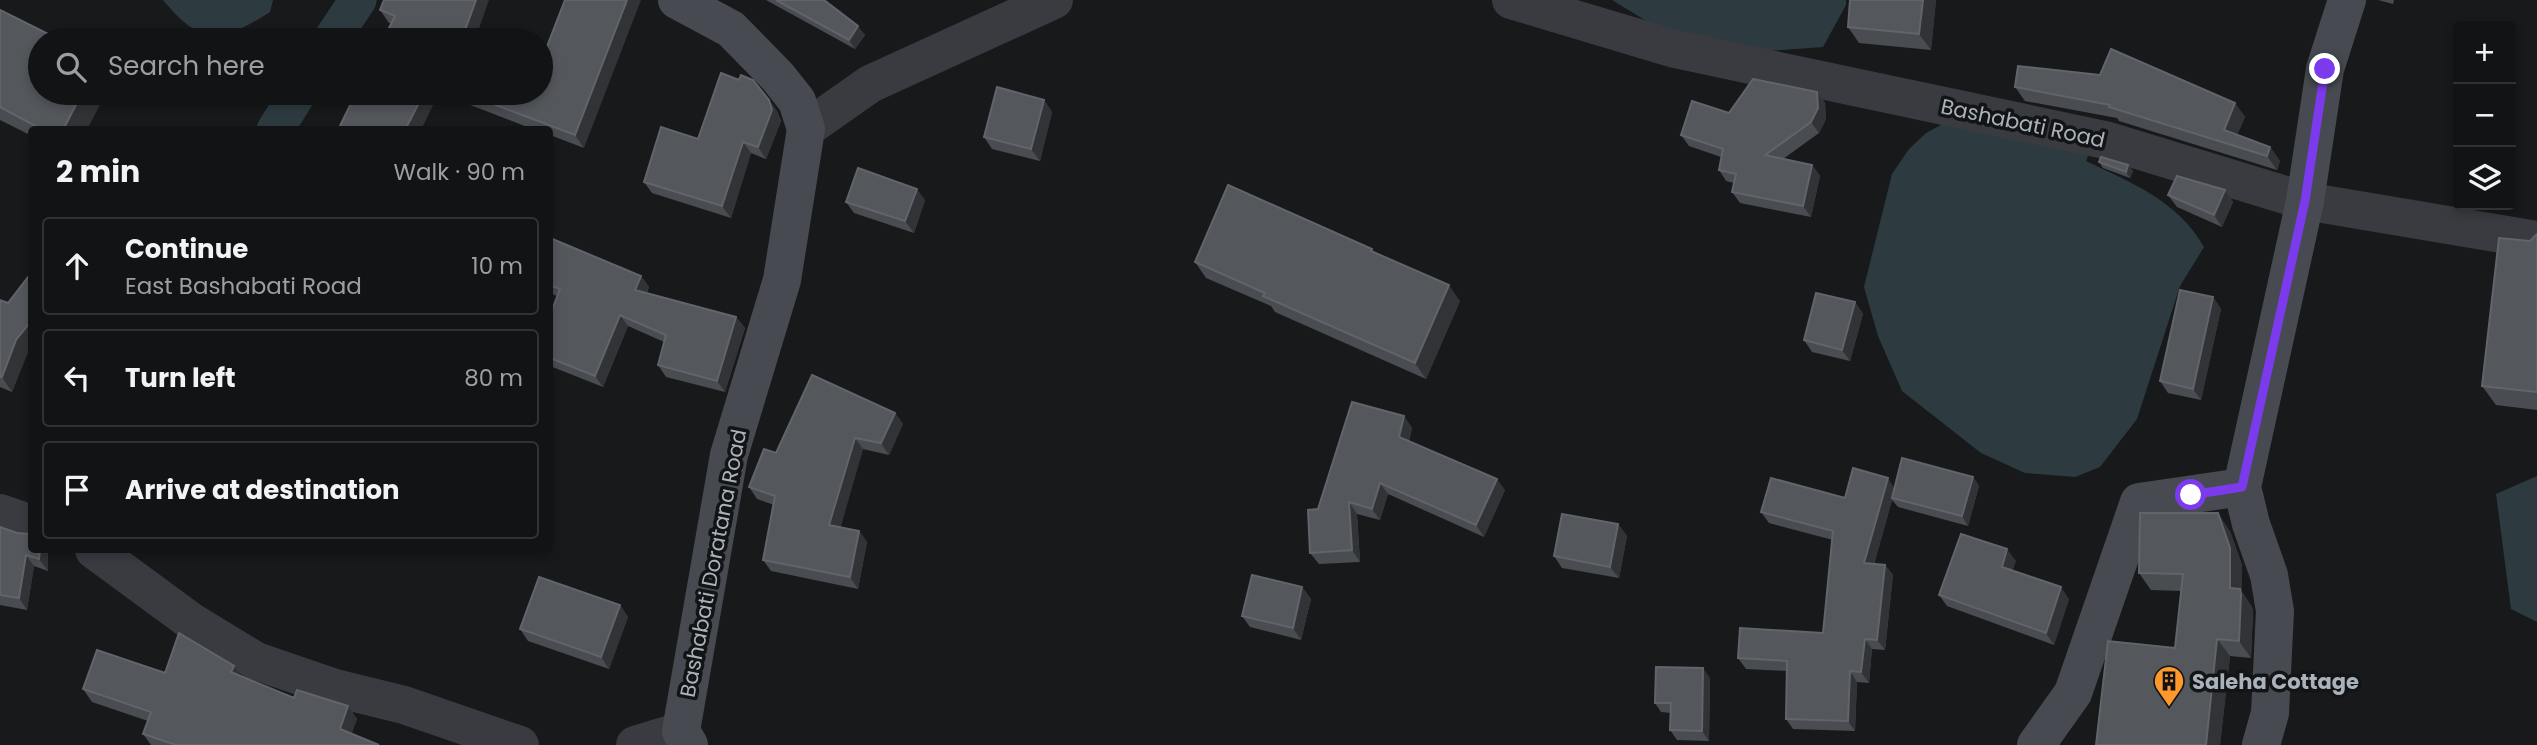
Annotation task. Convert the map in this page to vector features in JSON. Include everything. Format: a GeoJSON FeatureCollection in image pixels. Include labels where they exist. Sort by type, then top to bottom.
{"type":"FeatureCollection","features":[{"type":"Feature","properties":{"kind":"street"},"geometry":{"type":"LineString","coordinates":[[677,0],[731,29],[797,101],[806,129],[870,85],[1054,0]]}},
{"type":"Feature","properties":{"kind":"street","name":"Bashabati Road"},"geometry":{"type":"LineString","coordinates":[[1511,0],[1675,49],[2105,140],[2305,201],[2537,240]]}},
{"type":"Feature","properties":{"kind":"street"},"geometry":{"type":"LineString","coordinates":[[2261,745],[2270,713],[2275,611],[2269,575],[2250,524],[2242,487],[2305,201],[2325,69],[2347,0]]}},
{"type":"Feature","properties":{"kind":"street","name":"Bashabati Doratana Road"},"geometry":{"type":"LineString","coordinates":[[685,738],[729,455],[782,280],[806,129]]}},
{"type":"Feature","properties":{"kind":"street"},"geometry":{"type":"LineString","coordinates":[[2036,745],[2073,693],[2140,502],[2242,487]]}},
{"type":"Feature","properties":{"kind":"street"},"geometry":{"type":"LineString","coordinates":[[0,513],[28,523]]}},
{"type":"Feature","properties":{"kind":"street"},"geometry":{"type":"LineString","coordinates":[[98,553],[192,622],[256,661],[335,688],[404,705],[520,745]]}},
{"type":"Feature","properties":{"kind":"street"},"geometry":{"type":"LineString","coordinates":[[635,745],[685,738]]}},
{"type":"Feature","properties":{"kind":"shaded area"},"geometry":{"type":"Polygon","coordinates":[[[163,0],[273,0],[270,12],[242,28],[192,28],[163,0]]]}},
{"type":"Feature","properties":{"kind":"shaded area"},"geometry":{"type":"Polygon","coordinates":[[[1612,0],[1846,0],[1846,5],[1823,47],[1767,51],[1671,36],[1612,0]]]}},
{"type":"Feature","properties":{"kind":"shaded area"},"geometry":{"type":"Polygon","coordinates":[[[1950,120],[2095,138],[2086,161],[2137,186],[2167,205],[2181,217],[2204,247],[2180,286],[2137,419],[2100,467],[2075,477],[2025,473],[1981,453],[1902,391],[1878,336],[1864,287],[1892,174],[1909,149],[1926,133],[1950,120]]]}},
{"type":"Feature","properties":{"kind":"shaded area"},"geometry":{"type":"Polygon","coordinates":[[[2537,476],[2537,622],[2511,609],[2496,494],[2537,476]]]}},
{"type":"Feature","properties":{"kind":"building"},"geometry":{"type":"Polygon","coordinates":[[[384,0],[476,0],[466,28],[389,28],[395,16],[380,10],[384,0]]]}},
{"type":"Feature","properties":{"kind":"building"},"geometry":{"type":"Polygon","coordinates":[[[565,0],[627,0],[575,135],[496,105],[553,105],[553,31],[565,0]]]}},
{"type":"Feature","properties":{"kind":"building"},"geometry":{"type":"Polygon","coordinates":[[[776,0],[824,0],[858,26],[849,40],[776,0]]]}},
{"type":"Feature","properties":{"kind":"building"},"geometry":{"type":"Polygon","coordinates":[[[1850,0],[1923,0],[1919,34],[1848,27],[1850,0]]]}},
{"type":"Feature","properties":{"kind":"building"},"geometry":{"type":"Polygon","coordinates":[[[0,10],[36,28],[28,28],[28,105],[76,105],[65,126],[36,126],[0,107],[0,10]]]}},
{"type":"Feature","properties":{"kind":"building"},"geometry":{"type":"Polygon","coordinates":[[[2111,49],[2235,103],[2224,130],[2270,147],[2267,156],[2109,107],[2110,105],[2015,87],[2018,66],[2100,75],[2111,49]]]}},
{"type":"Feature","properties":{"kind":"building"},"geometry":{"type":"Polygon","coordinates":[[[721,73],[739,80],[741,75],[753,80],[769,100],[772,110],[758,147],[743,142],[722,206],[644,182],[661,127],[698,139],[721,73]]]}},
{"type":"Feature","properties":{"kind":"building"},"geometry":{"type":"Polygon","coordinates":[[[1753,79],[1817,92],[1818,108],[1811,122],[1765,155],[1812,165],[1803,206],[1732,192],[1736,174],[1719,170],[1723,149],[1681,135],[1692,101],[1729,113],[1753,79]]]}},
{"type":"Feature","properties":{"kind":"building"},"geometry":{"type":"Polygon","coordinates":[[[997,87],[1044,100],[1031,149],[984,137],[997,87]]]}},
{"type":"Feature","properties":{"kind":"building"},"geometry":{"type":"Polygon","coordinates":[[[350,105],[418,105],[407,126],[340,126],[350,105]]]}},
{"type":"Feature","properties":{"kind":"building"},"geometry":{"type":"Polygon","coordinates":[[[2101,157],[2128,165],[2126,172],[2099,162],[2101,157]]]}},
{"type":"Feature","properties":{"kind":"building"},"geometry":{"type":"Polygon","coordinates":[[[858,168],[917,189],[905,221],[846,202],[858,168]]]}},
{"type":"Feature","properties":{"kind":"building"},"geometry":{"type":"Polygon","coordinates":[[[2177,176],[2225,190],[2214,215],[2168,195],[2177,176]]]}},
{"type":"Feature","properties":{"kind":"building"},"geometry":{"type":"Polygon","coordinates":[[[1228,185],[1449,285],[1415,363],[1263,296],[1265,293],[1195,262],[1228,185]]]}},
{"type":"Feature","properties":{"kind":"building"},"geometry":{"type":"Polygon","coordinates":[[[2537,234],[2537,392],[2482,386],[2499,238],[2530,241],[2537,234]]]}},
{"type":"Feature","properties":{"kind":"building"},"geometry":{"type":"Polygon","coordinates":[[[553,239],[641,276],[635,290],[736,317],[717,381],[658,365],[666,335],[620,315],[595,376],[553,359],[553,307],[560,289],[553,286],[553,239]]]}},
{"type":"Feature","properties":{"kind":"building"},"geometry":{"type":"Polygon","coordinates":[[[28,277],[28,325],[16,340],[0,377],[0,300],[8,303],[28,277]]]}},
{"type":"Feature","properties":{"kind":"building"},"geometry":{"type":"Polygon","coordinates":[[[2180,290],[2213,297],[2193,389],[2160,381],[2180,290]]]}},
{"type":"Feature","properties":{"kind":"building"},"geometry":{"type":"Polygon","coordinates":[[[1816,293],[1855,302],[1842,350],[1804,340],[1816,293]]]}},
{"type":"Feature","properties":{"kind":"building"},"geometry":{"type":"Polygon","coordinates":[[[812,375],[895,413],[881,443],[855,438],[829,525],[859,531],[850,577],[763,560],[775,496],[749,487],[764,449],[776,453],[812,375]]]}},
{"type":"Feature","properties":{"kind":"building"},"geometry":{"type":"Polygon","coordinates":[[[1352,402],[1404,416],[1399,437],[1497,479],[1476,525],[1380,483],[1372,509],[1349,502],[1352,550],[1310,553],[1308,510],[1318,509],[1352,402]]]}},
{"type":"Feature","properties":{"kind":"building"},"geometry":{"type":"Polygon","coordinates":[[[1902,458],[1973,477],[1962,516],[1892,498],[1902,458]]]}},
{"type":"Feature","properties":{"kind":"building"},"geometry":{"type":"Polygon","coordinates":[[[1853,468],[1888,478],[1864,563],[1885,565],[1877,640],[1865,639],[1861,672],[1850,671],[1848,721],[1786,719],[1787,661],[1738,658],[1740,628],[1823,633],[1833,531],[1761,512],[1771,478],[1845,498],[1853,468]]]}},
{"type":"Feature","properties":{"kind":"building"},"geometry":{"type":"Polygon","coordinates":[[[2140,513],[2218,513],[2230,548],[2230,588],[2240,589],[2241,595],[2239,641],[2217,639],[2206,745],[2096,745],[2108,641],[2175,648],[2183,574],[2139,573],[2140,513]]]}},
{"type":"Feature","properties":{"kind":"building"},"geometry":{"type":"Polygon","coordinates":[[[1562,514],[1618,524],[1610,567],[1554,556],[1562,514]]]}},
{"type":"Feature","properties":{"kind":"building"},"geometry":{"type":"Polygon","coordinates":[[[0,527],[28,534],[28,553],[40,553],[39,559],[26,555],[19,598],[0,595],[0,527]]]}},
{"type":"Feature","properties":{"kind":"building"},"geometry":{"type":"Polygon","coordinates":[[[1961,534],[2007,549],[2002,567],[2061,587],[2046,633],[1939,595],[1961,534]]]}},
{"type":"Feature","properties":{"kind":"building"},"geometry":{"type":"Polygon","coordinates":[[[1252,575],[1302,587],[1293,628],[1242,616],[1252,575]]]}},
{"type":"Feature","properties":{"kind":"building"},"geometry":{"type":"Polygon","coordinates":[[[539,577],[620,605],[601,657],[520,629],[539,577]]]}},
{"type":"Feature","properties":{"kind":"building"},"geometry":{"type":"Polygon","coordinates":[[[179,633],[234,666],[231,672],[294,698],[297,690],[348,706],[340,729],[379,745],[176,745],[143,734],[151,712],[83,689],[97,650],[165,673],[179,633]]]}},
{"type":"Feature","properties":{"kind":"building"},"geometry":{"type":"Polygon","coordinates":[[[1656,667],[1703,668],[1702,731],[1670,730],[1671,703],[1655,703],[1656,667]]]}},
{"type":"Feature","properties":{"kind":"waterway"},"geometry":{"type":"LineString","coordinates":[[339,28],[358,0]]}},
{"type":"Feature","properties":{"kind":"waterway"},"geometry":{"type":"LineString","coordinates":[[277,126],[291,105]]}},
{"type":"Feature","properties":{"kind":"place","name":"Saleha Cottage"},"geometry":{"type":"Point","coordinates":[2169,708]}},
{"type":"Feature","properties":{"kind":"route"},"geometry":{"type":"LineString","coordinates":[[2191,495],[2242,487],[2305,201],[2325,69]]}}]}
